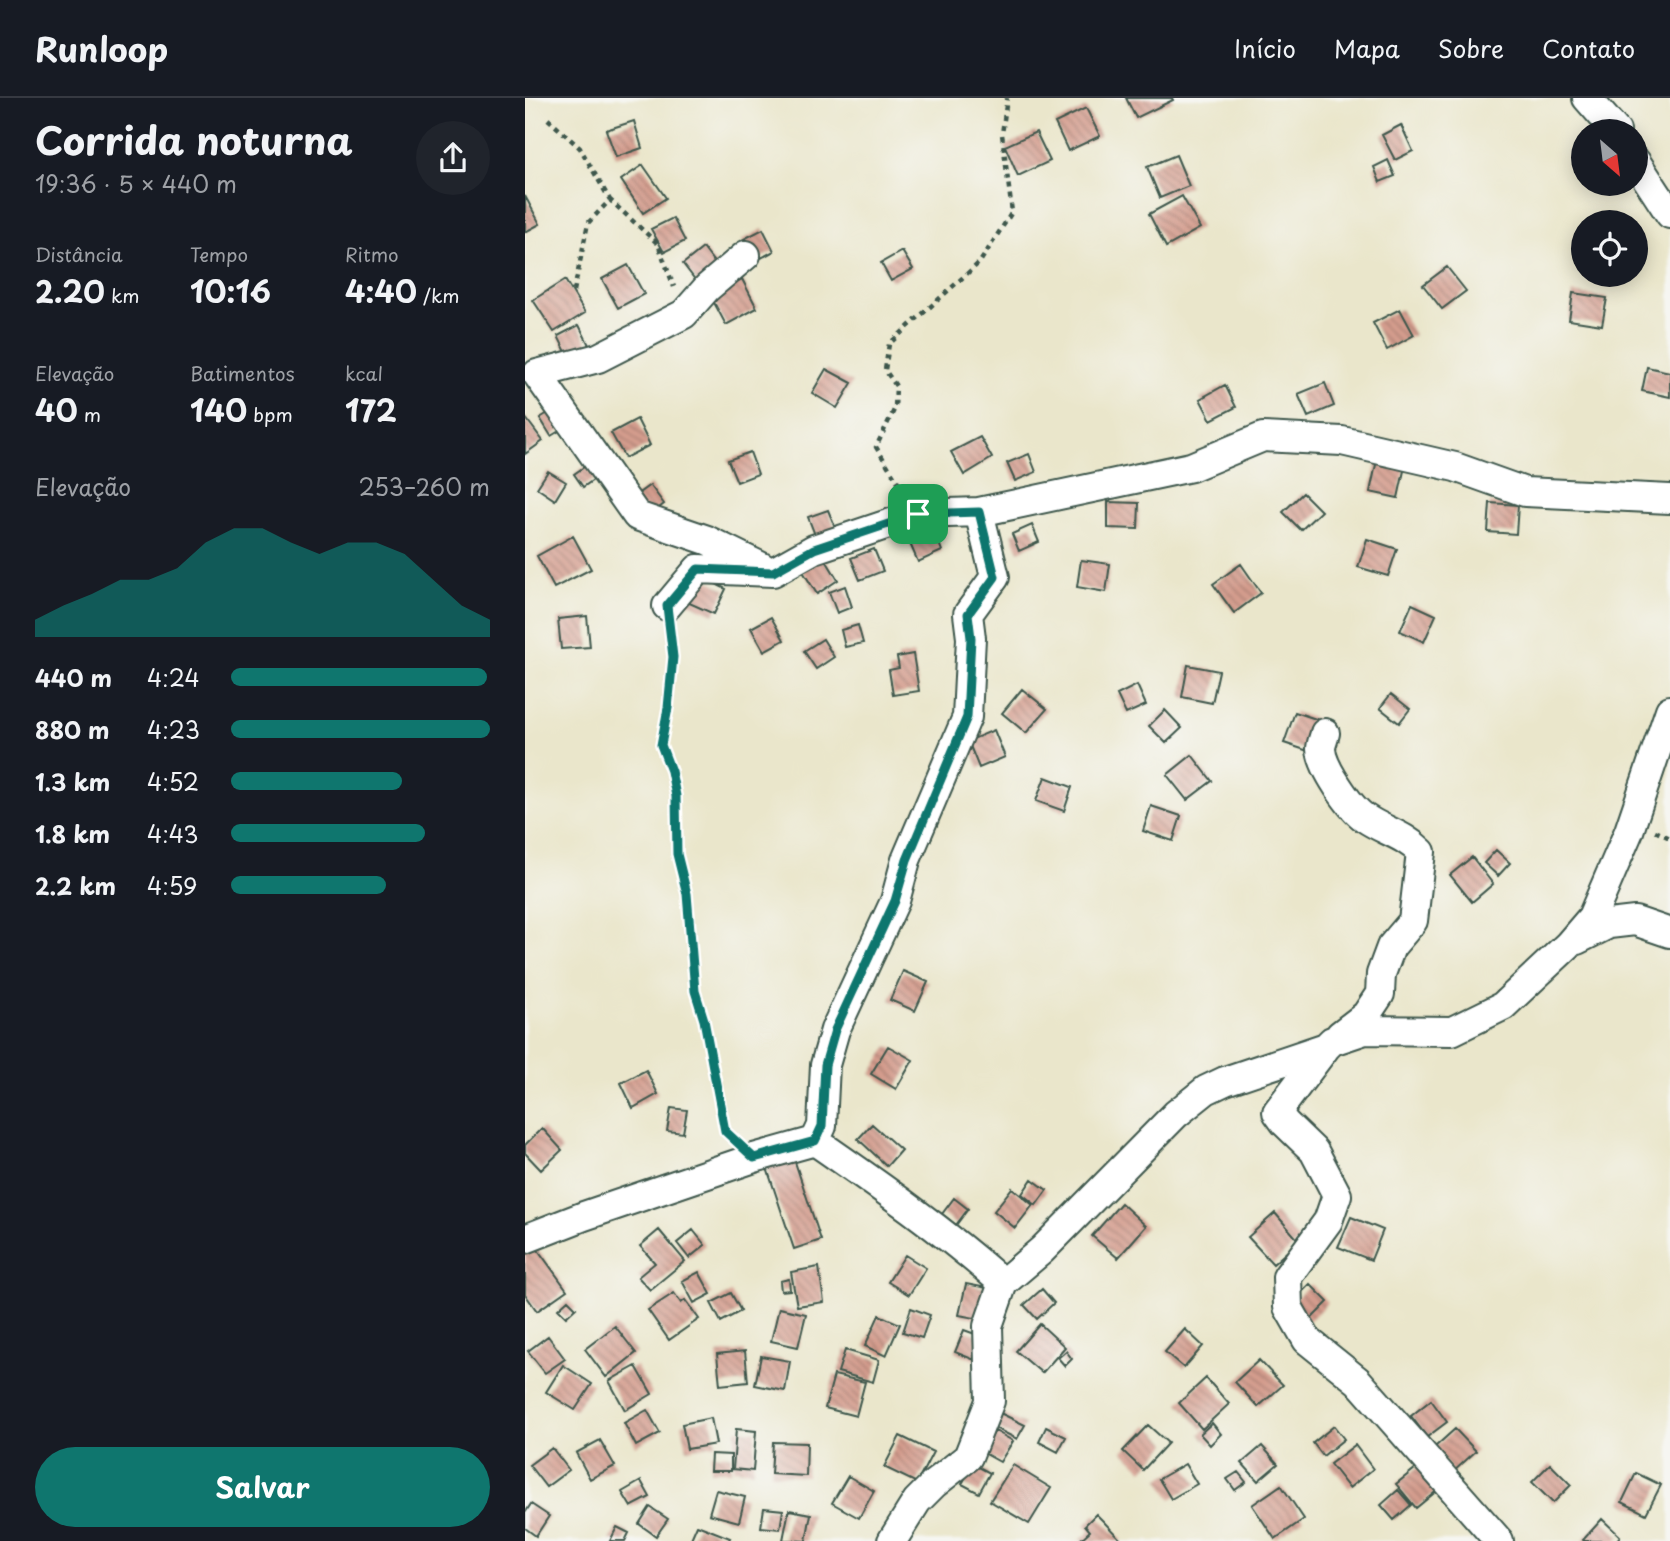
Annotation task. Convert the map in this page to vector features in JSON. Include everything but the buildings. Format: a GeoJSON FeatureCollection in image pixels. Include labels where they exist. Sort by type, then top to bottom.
{"type":"FeatureCollection","features":[{"type":"Feature","properties":{"kind":"street"},"geometry":{"type":"LineString","coordinates":[[1587,98],[1605,119]]}},
{"type":"Feature","properties":{"kind":"street"},"geometry":{"type":"LineString","coordinates":[[1649,182],[1670,214]]}},
{"type":"Feature","properties":{"kind":"street"},"geometry":{"type":"LineString","coordinates":[[746,255],[708,288],[684,314],[598,358],[531,375],[637,516],[707,541],[773,572]]}},
{"type":"Feature","properties":{"kind":"street"},"geometry":{"type":"LineString","coordinates":[[667,606],[698,569],[773,572],[814,549],[918,514],[979,512],[1191,467],[1263,437],[1342,441],[1455,467],[1525,492],[1670,499]]}},
{"type":"Feature","properties":{"kind":"street"},"geometry":{"type":"LineString","coordinates":[[525,1239],[754,1158],[815,1141],[822,1126],[825,1065],[835,1030],[895,901],[907,860],[967,717],[971,638],[968,614],[995,577],[979,512]]}},
{"type":"Feature","properties":{"kind":"street"},"geometry":{"type":"LineString","coordinates":[[892,1541],[917,1501],[933,1484],[968,1457],[990,1401],[988,1326],[1003,1283],[1042,1250],[1176,1114],[1206,1090],[1365,1030],[1452,1031],[1503,1006],[1568,945],[1592,917],[1624,844],[1662,740],[1670,710]]}},
{"type":"Feature","properties":{"kind":"street"},"geometry":{"type":"LineString","coordinates":[[1325,733],[1321,747],[1324,760],[1346,798],[1363,817],[1408,839],[1421,852],[1412,921],[1391,947],[1381,974],[1380,994],[1366,1015],[1329,1044],[1277,1112],[1314,1151],[1337,1195],[1328,1221],[1287,1277],[1288,1307],[1307,1340],[1357,1381],[1499,1541]]}},
{"type":"Feature","properties":{"kind":"street"},"geometry":{"type":"LineString","coordinates":[[1568,945],[1609,924],[1635,921],[1670,933]]}},
{"type":"Feature","properties":{"kind":"street"},"geometry":{"type":"LineString","coordinates":[[815,1141],[889,1192],[1003,1283]]}},
{"type":"Feature","properties":{"kind":"path"},"geometry":{"type":"LineString","coordinates":[[918,514],[876,447],[895,408],[896,386],[885,370],[888,344],[980,262],[1012,212],[1002,134],[1007,98]]}},
{"type":"Feature","properties":{"kind":"path"},"geometry":{"type":"LineString","coordinates":[[548,120],[580,148],[610,200],[658,244],[684,314]]}},
{"type":"Feature","properties":{"kind":"path"},"geometry":{"type":"LineString","coordinates":[[573,290],[588,223],[610,200]]}},
{"type":"Feature","properties":{"kind":"path"},"geometry":{"type":"LineString","coordinates":[[667,606],[673,657],[661,745],[671,771],[676,796],[677,854],[687,894],[695,991],[704,1020],[725,1131],[754,1158]]}},
{"type":"Feature","properties":{"kind":"route"},"geometry":{"type":"LineString","coordinates":[[979,512],[995,577],[968,614],[971,638],[967,717],[907,860],[895,901],[835,1030],[825,1065],[822,1126],[815,1141],[754,1158],[725,1131],[704,1020],[695,991],[687,894],[677,854],[676,796],[671,771],[661,745],[673,657],[667,606],[698,569],[773,572],[814,549],[918,514],[979,512]]}}]}
